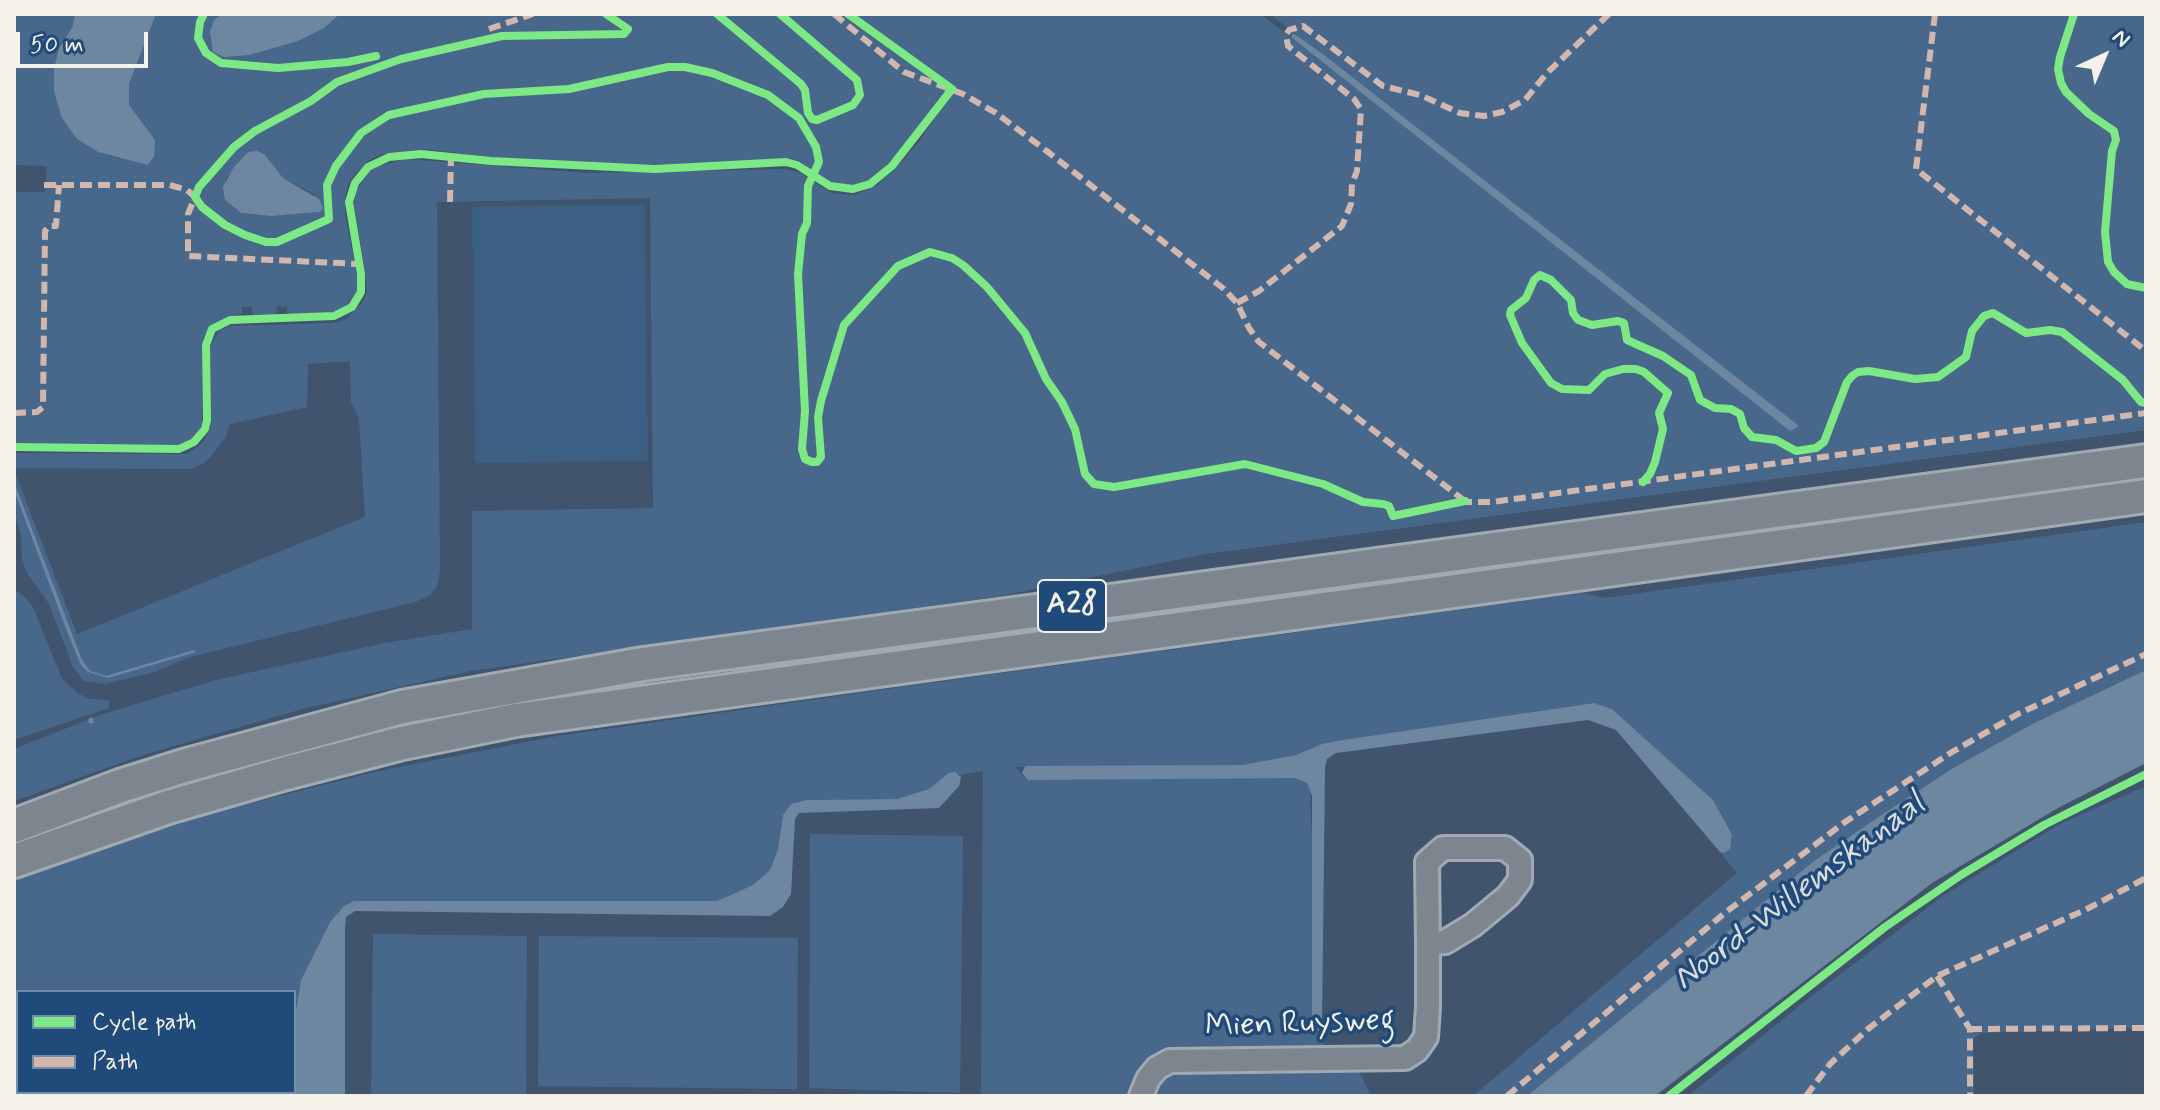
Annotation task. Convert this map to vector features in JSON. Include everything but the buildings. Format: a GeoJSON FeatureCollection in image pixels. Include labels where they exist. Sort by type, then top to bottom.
{"type":"FeatureCollection","features":[{"type":"Feature","properties":{"kind":"highway","name":"A28"},"geometry":{"type":"LineString","coordinates":[[14,826],[120,786],[187,765],[402,707],[643,664],[2146,461]]}},
{"type":"Feature","properties":{"kind":"highway","name":"A28"},"geometry":{"type":"LineString","coordinates":[[14,861],[168,807],[286,773],[398,744],[516,720],[2146,496]]}},
{"type":"Feature","properties":{"kind":"street","name":"Mien Ruysweg"},"geometry":{"type":"LineString","coordinates":[[1141,1096],[1157,1068],[1170,1061],[1405,1058],[1417,1050],[1426,1037],[1427,862],[1443,848],[1505,848],[1520,860],[1520,880],[1508,896],[1473,925],[1445,942],[1428,943]]}},
{"type":"Feature","properties":{"kind":"shaded area"},"geometry":{"type":"Polygon","coordinates":[[[14,14],[75,14],[72,28],[59,48],[77,139],[98,152],[119,158],[139,120],[129,105],[129,84],[156,14],[222,14],[214,20],[324,28],[340,14],[1260,14],[1361,90],[1790,431],[1270,14],[2146,14],[2146,430],[1206,554],[1000,596],[471,671],[306,708],[146,754],[14,801],[14,749],[103,714],[216,680],[385,643],[472,629],[472,511],[653,508],[650,198],[437,202],[440,570],[437,587],[429,596],[415,602],[190,657],[155,672],[104,684],[84,681],[73,667],[49,604],[27,573],[22,560],[21,535],[14,512],[14,470],[77,634],[365,517],[359,418],[351,402],[350,361],[308,364],[307,407],[230,424],[225,438],[205,463],[190,469],[14,468],[14,453],[187,454],[193,450],[203,442],[210,430],[210,346],[220,330],[230,326],[332,323],[345,320],[362,303],[367,292],[354,205],[356,192],[367,173],[377,166],[407,159],[585,173],[786,169],[801,173],[831,193],[855,195],[877,185],[895,169],[918,143],[950,96],[945,93],[911,140],[878,174],[867,182],[851,186],[830,183],[797,160],[789,158],[617,165],[505,159],[425,149],[383,154],[371,159],[350,180],[345,196],[345,215],[358,282],[357,293],[350,305],[337,313],[287,316],[287,307],[277,306],[277,315],[253,315],[252,307],[242,307],[242,314],[229,316],[214,324],[204,338],[202,349],[202,426],[186,444],[159,447],[14,444],[14,192],[45,192],[47,166],[14,165],[14,14]],[[248,152],[226,179],[225,200],[241,213],[271,216],[320,212],[314,194],[283,178],[265,155],[248,152]]]}},
{"type":"Feature","properties":{"kind":"shaded area"},"geometry":{"type":"Polygon","coordinates":[[[645,205],[648,461],[475,463],[472,206],[645,205]]]}},
{"type":"Feature","properties":{"kind":"shaded area"},"geometry":{"type":"Polygon","coordinates":[[[2146,522],[2146,670],[2034,723],[1953,768],[1814,861],[1527,1096],[1473,1096],[1737,873],[1720,852],[1724,853],[1733,840],[1713,800],[1612,709],[1594,703],[1342,740],[1296,755],[1242,765],[1016,767],[1024,777],[1295,778],[1307,783],[1310,789],[1319,1030],[1322,1024],[1324,1052],[1183,1051],[1132,1096],[981,1096],[983,771],[960,775],[950,773],[929,789],[897,799],[806,800],[791,804],[783,815],[778,849],[770,870],[753,885],[717,901],[354,901],[330,922],[301,980],[296,1011],[296,990],[16,990],[14,1039],[14,880],[32,871],[201,816],[374,772],[557,736],[1582,593],[1606,598],[2146,522]]]}},
{"type":"Feature","properties":{"kind":"shaded area"},"geometry":{"type":"Polygon","coordinates":[[[14,590],[33,607],[62,679],[79,694],[91,699],[109,700],[109,708],[14,740],[14,590]]]}},
{"type":"Feature","properties":{"kind":"shaded area"},"geometry":{"type":"Polygon","coordinates":[[[2146,786],[2146,1028],[1981,1033],[1973,1039],[1974,1096],[1688,1096],[1809,998],[1943,896],[2060,824],[2146,786]]]}},
{"type":"Feature","properties":{"kind":"shaded area"},"geometry":{"type":"Polygon","coordinates":[[[810,834],[963,836],[960,1093],[809,1088],[810,834]]]}},
{"type":"Feature","properties":{"kind":"shaded area"},"geometry":{"type":"Polygon","coordinates":[[[373,934],[527,936],[526,1096],[371,1096],[373,934]]]}},
{"type":"Feature","properties":{"kind":"shaded area"},"geometry":{"type":"Polygon","coordinates":[[[539,936],[798,938],[797,1089],[538,1086],[539,936]]]}},
{"type":"Feature","properties":{"kind":"shaded area"},"geometry":{"type":"Polygon","coordinates":[[[1178,1071],[1359,1072],[1371,1096],[1151,1096],[1157,1081],[1178,1071]]]}},
{"type":"Feature","properties":{"kind":"water"},"geometry":{"type":"Polygon","coordinates":[[[75,14],[156,14],[129,84],[129,105],[155,140],[154,156],[148,165],[98,152],[77,139],[62,118],[54,91],[54,69],[59,48],[72,28],[75,14]]]}},
{"type":"Feature","properties":{"kind":"water"},"geometry":{"type":"Polygon","coordinates":[[[222,14],[340,14],[324,28],[298,41],[249,55],[224,57],[213,52],[210,32],[214,20],[222,14]]]}},
{"type":"Feature","properties":{"kind":"water"},"geometry":{"type":"Polygon","coordinates":[[[1293,33],[1799,426],[1790,431],[1291,37],[1293,33]]]}},
{"type":"Feature","properties":{"kind":"water"},"geometry":{"type":"Polygon","coordinates":[[[257,151],[265,155],[283,178],[319,199],[323,208],[320,212],[271,216],[241,213],[225,200],[223,187],[234,167],[248,152],[257,151]]]}},
{"type":"Feature","properties":{"kind":"water"},"geometry":{"type":"Polygon","coordinates":[[[14,482],[82,660],[90,671],[106,676],[194,650],[196,652],[108,678],[88,672],[81,665],[70,639],[14,490],[14,482]]]}},
{"type":"Feature","properties":{"kind":"water","name":"Noord-Willemskanaal"},"geometry":{"type":"Polygon","coordinates":[[[2146,670],[2146,763],[2058,808],[1932,883],[1655,1096],[1527,1096],[1814,861],[1953,768],[2034,723],[2146,670]]]}},
{"type":"Feature","properties":{"kind":"water"},"geometry":{"type":"Polygon","coordinates":[[[1594,703],[1612,709],[1713,800],[1732,835],[1730,849],[1720,852],[1616,730],[1588,720],[1336,753],[1327,759],[1325,768],[1322,1024],[1319,1030],[1312,1025],[1312,796],[1307,783],[1295,778],[1028,780],[1022,773],[1025,766],[1242,765],[1296,755],[1342,740],[1594,703]]]}},
{"type":"Feature","properties":{"kind":"water"},"geometry":{"type":"Polygon","coordinates":[[[955,772],[961,777],[959,786],[939,808],[799,813],[795,819],[791,894],[783,907],[770,916],[355,911],[346,917],[345,927],[345,1096],[295,1096],[296,1011],[301,980],[330,922],[344,906],[354,901],[717,901],[753,885],[770,870],[778,849],[783,815],[791,804],[806,800],[897,799],[929,789],[949,773],[955,772]]]}},
{"type":"Feature","properties":{"kind":"marked path"},"geometry":{"type":"LineString","coordinates":[[489,29],[533,14]]}},
{"type":"Feature","properties":{"kind":"marked path"},"geometry":{"type":"LineString","coordinates":[[834,14],[904,72],[963,94],[996,113],[1048,152],[1224,289],[1237,303],[1259,342],[1465,501]]}},
{"type":"Feature","properties":{"kind":"marked path"},"geometry":{"type":"LineString","coordinates":[[1237,303],[1259,291],[1342,226],[1351,204],[1352,184],[1357,171],[1361,109],[1354,99],[1288,46],[1286,35],[1289,30],[1303,26],[1383,86],[1420,95],[1460,113],[1484,116],[1502,112],[1525,100],[1547,73],[1609,14]]}},
{"type":"Feature","properties":{"kind":"marked path"},"geometry":{"type":"LineString","coordinates":[[1935,14],[1916,169],[2146,351]]}},
{"type":"Feature","properties":{"kind":"marked path"},"geometry":{"type":"LineString","coordinates":[[450,202],[451,157]]}},
{"type":"Feature","properties":{"kind":"marked path"},"geometry":{"type":"LineString","coordinates":[[44,185],[170,185],[187,190],[195,197],[188,214],[188,256],[359,264]]}},
{"type":"Feature","properties":{"kind":"marked path"},"geometry":{"type":"LineString","coordinates":[[14,413],[37,412],[43,407],[45,231],[49,226],[56,226],[59,185]]}},
{"type":"Feature","properties":{"kind":"marked path"},"geometry":{"type":"LineString","coordinates":[[1460,502],[1492,502],[2146,413]]}},
{"type":"Feature","properties":{"kind":"marked path"},"geometry":{"type":"LineString","coordinates":[[1507,1096],[1726,912],[1845,822],[1952,752],[2018,714],[2146,654]]}},
{"type":"Feature","properties":{"kind":"marked path"},"geometry":{"type":"LineString","coordinates":[[1806,1096],[1830,1064],[1868,1029],[1937,976],[2085,910],[2146,878]]}},
{"type":"Feature","properties":{"kind":"marked path"},"geometry":{"type":"LineString","coordinates":[[1937,976],[1970,1029],[1970,1096]]}},
{"type":"Feature","properties":{"kind":"marked path"},"geometry":{"type":"LineString","coordinates":[[1970,1029],[2146,1028]]}},
{"type":"Feature","properties":{"kind":"cycle path"},"geometry":{"type":"LineString","coordinates":[[204,14],[198,38],[206,53],[221,63],[278,68],[348,62],[376,56]]}},
{"type":"Feature","properties":{"kind":"cycle path"},"geometry":{"type":"LineString","coordinates":[[606,14],[628,29],[624,34],[502,36],[401,59],[337,82],[234,147],[199,187],[195,197],[202,207],[225,225],[266,242],[277,242],[329,219],[327,185],[336,166],[361,133],[389,115],[484,94],[569,89],[668,67],[712,73],[768,95],[799,118],[816,147],[819,162],[808,186],[807,223],[802,234],[798,274],[805,411],[802,449],[805,459],[817,462],[821,457],[818,417],[844,325],[898,266],[930,252],[952,258],[963,265],[987,287],[1025,333],[1046,379],[1075,429],[1085,474],[1094,484],[1114,487],[1245,464],[1323,484],[1363,502],[1389,506],[1393,516],[1465,501]]}},
{"type":"Feature","properties":{"kind":"cycle path"},"geometry":{"type":"LineString","coordinates":[[717,14],[801,84],[812,119],[817,120],[853,105],[860,95],[857,80],[780,14]]}},
{"type":"Feature","properties":{"kind":"cycle path"},"geometry":{"type":"LineString","coordinates":[[14,447],[179,449],[194,442],[205,429],[207,420],[206,345],[212,329],[230,320],[334,316],[352,307],[361,292],[361,274],[349,202],[355,183],[368,167],[389,157],[421,154],[491,161],[655,169],[786,162],[797,165],[830,186],[853,189],[870,184],[892,166],[952,89],[848,14]]}},
{"type":"Feature","properties":{"kind":"cycle path"},"geometry":{"type":"LineString","coordinates":[[2074,14],[2060,57],[2058,69],[2061,83],[2089,114],[2114,131],[2116,140],[2112,151],[2105,232],[2108,262],[2127,284],[2146,288]]}},
{"type":"Feature","properties":{"kind":"cycle path"},"geometry":{"type":"LineString","coordinates":[[1643,482],[1655,462],[1663,429],[1659,413],[1668,393],[1636,369],[1605,374],[1589,390],[1562,389],[1551,383],[1522,343],[1510,315],[1511,310],[1526,298],[1534,280],[1540,275],[1551,280],[1571,300],[1573,313],[1578,320],[1592,325],[1624,323],[1627,340],[1663,356],[1691,375],[1700,400],[1715,408],[1731,409],[1740,414],[1744,428],[1752,437],[1776,440],[1796,451],[1816,448],[1824,442],[1852,376],[1869,371],[1915,379],[1938,377],[1966,357],[1972,331],[1984,316],[1993,313],[2026,333],[2062,332],[2123,380],[2141,402],[2146,403]]}},
{"type":"Feature","properties":{"kind":"cycle path"},"geometry":{"type":"LineString","coordinates":[[1669,1096],[1885,927],[1961,875],[2044,825],[2146,774]]}}]}
